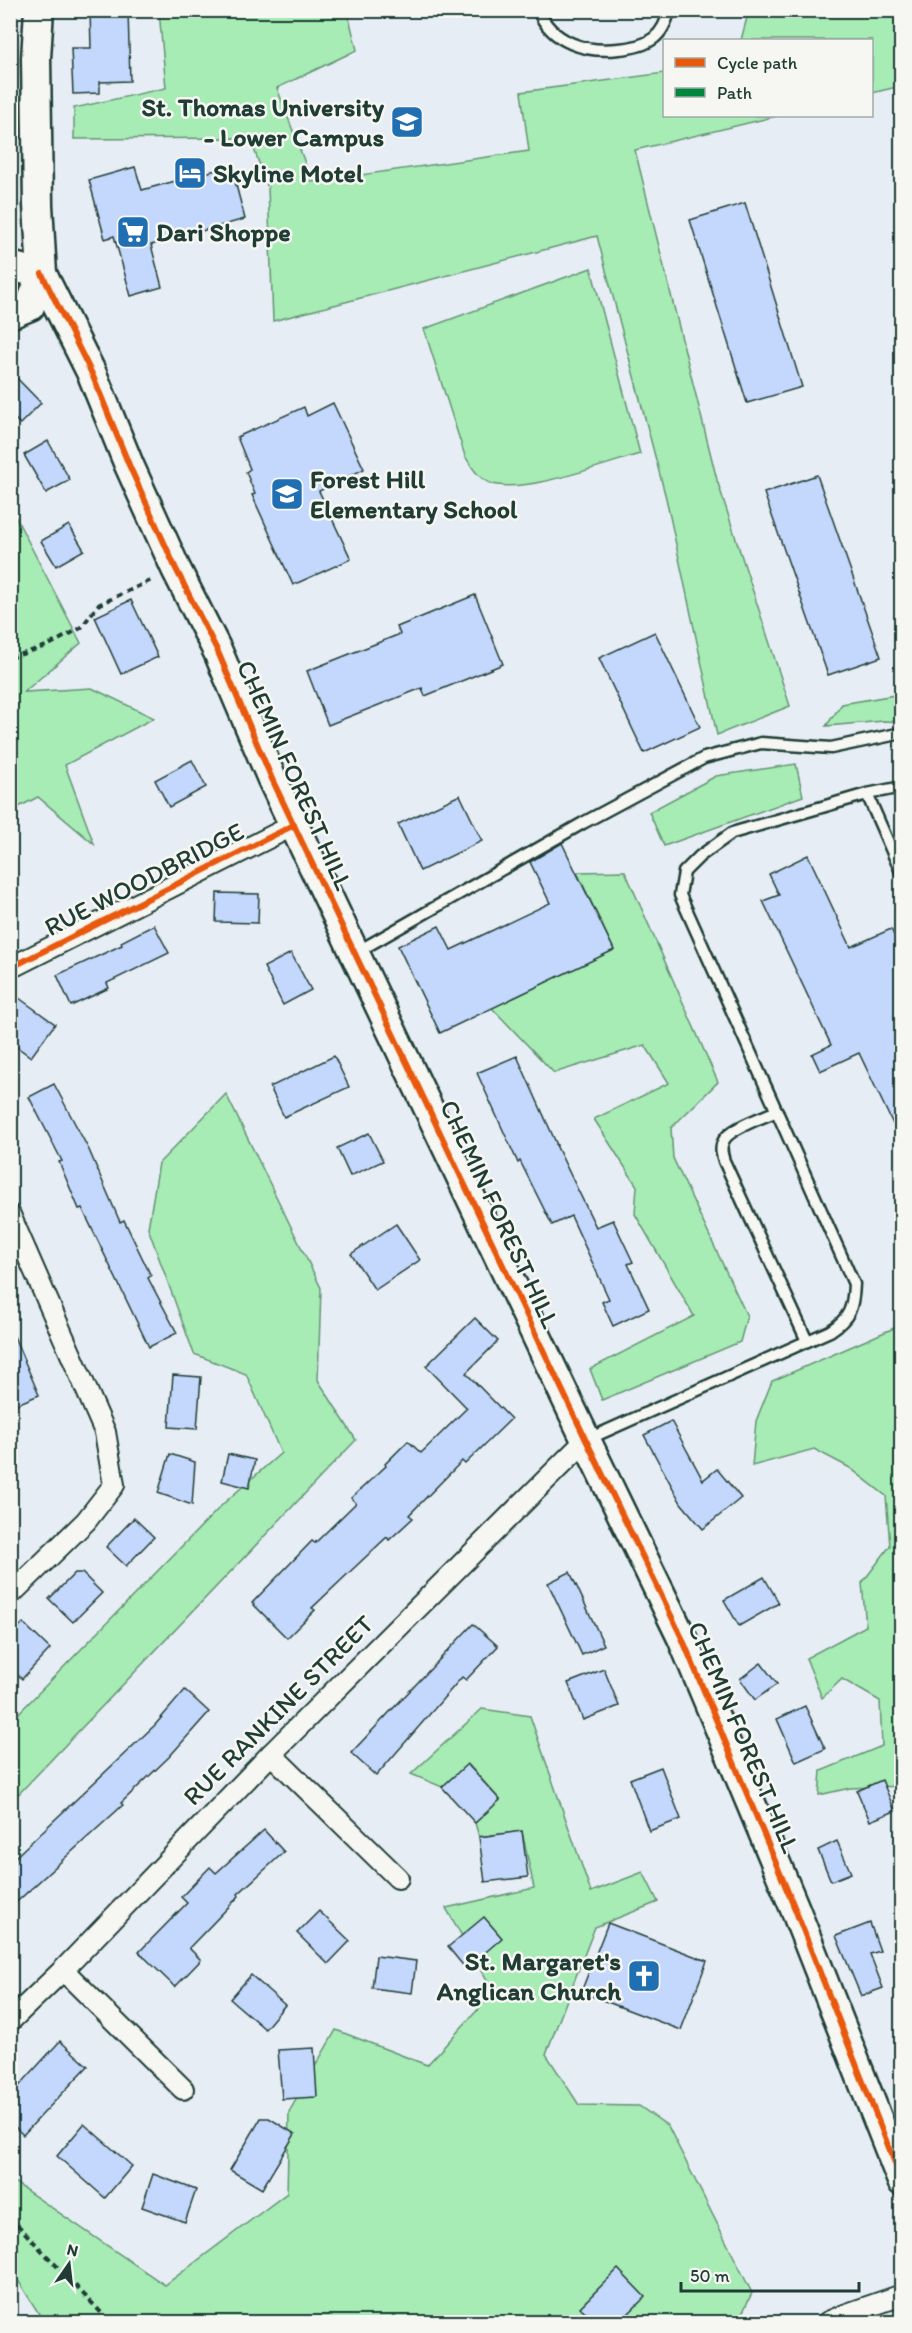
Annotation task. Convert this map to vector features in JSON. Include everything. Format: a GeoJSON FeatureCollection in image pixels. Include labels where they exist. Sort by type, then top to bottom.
{"type":"FeatureCollection","features":[{"type":"Feature","properties":{"kind":"street","name":"CHEMIN FOREST HILL"},"geometry":{"type":"LineString","coordinates":[[39,10],[36,58],[42,274],[92,374],[176,569],[218,652],[294,825],[682,1638],[795,1909],[902,2181]]}},
{"type":"Feature","properties":{"kind":"street"},"geometry":{"type":"LineString","coordinates":[[10,266],[42,274],[30,306],[10,314]]}},
{"type":"Feature","properties":{"kind":"street","name":"RUE WOODBRIDGE"},"geometry":{"type":"LineString","coordinates":[[10,968],[294,825]]}},
{"type":"Feature","properties":{"kind":"street"},"geometry":{"type":"LineString","coordinates":[[10,1215],[105,1432],[114,1485],[86,1521],[10,1595]]}},
{"type":"Feature","properties":{"kind":"street","name":"RUE RANKINE STREET"},"geometry":{"type":"LineString","coordinates":[[10,2021],[63,1970],[271,1754],[586,1440]]}},
{"type":"Feature","properties":{"kind":"street"},"geometry":{"type":"LineString","coordinates":[[271,1754],[398,1878]]}},
{"type":"Feature","properties":{"kind":"street"},"geometry":{"type":"LineString","coordinates":[[63,1970],[183,2089]]}},
{"type":"Feature","properties":{"kind":"street"},"geometry":{"type":"LineString","coordinates":[[828,2322],[902,2295]]}},
{"type":"Feature","properties":{"kind":"lane"},"geometry":{"type":"LineString","coordinates":[[538,10],[543,21],[556,34],[568,43],[590,50],[636,47],[653,39],[665,26],[670,10]]}},
{"type":"Feature","properties":{"kind":"lane"},"geometry":{"type":"LineString","coordinates":[[355,953],[583,823],[704,758],[761,743],[831,748],[902,733]]}},
{"type":"Feature","properties":{"kind":"lane"},"geometry":{"type":"LineString","coordinates":[[586,1440],[830,1331],[842,1323],[853,1305],[855,1284],[680,895],[684,872],[700,856],[732,833],[867,794],[902,787]]}},
{"type":"Feature","properties":{"kind":"lane"},"geometry":{"type":"LineString","coordinates":[[867,794],[902,874]]}},
{"type":"Feature","properties":{"kind":"lane"},"geometry":{"type":"LineString","coordinates":[[777,1111],[731,1132],[723,1139],[721,1149],[724,1161],[807,1341]]}},
{"type":"Feature","properties":{"kind":"path"},"geometry":{"type":"LineString","coordinates":[[10,658],[49,645],[81,628],[98,605],[176,569]]}},
{"type":"Feature","properties":{"kind":"path"},"geometry":{"type":"LineString","coordinates":[[10,2217],[110,2322]]}},
{"type":"Feature","properties":{"kind":"green space"},"geometry":{"type":"Polygon","coordinates":[[[347,10],[357,50],[277,88],[312,182],[529,151],[521,92],[663,73],[663,117],[773,117],[635,150],[717,480],[790,706],[717,735],[666,498],[597,236],[273,321],[268,188],[250,138],[74,139],[74,108],[166,88],[159,11],[347,10]]]}},
{"type":"Feature","properties":{"kind":"green space"},"geometry":{"type":"Polygon","coordinates":[[[749,10],[901,11],[901,86],[873,93],[873,39],[741,39],[749,10]]]}},
{"type":"Feature","properties":{"kind":"green space"},"geometry":{"type":"Polygon","coordinates":[[[591,268],[640,454],[542,482],[504,486],[490,483],[478,475],[465,456],[424,329],[591,268]]]}},
{"type":"Feature","properties":{"kind":"green space"},"geometry":{"type":"Polygon","coordinates":[[[14,514],[81,643],[24,692],[92,688],[154,718],[65,765],[94,844],[38,797],[11,811],[10,515],[14,514]]]}},
{"type":"Feature","properties":{"kind":"green space"},"geometry":{"type":"Polygon","coordinates":[[[901,694],[901,722],[884,721],[826,726],[842,704],[901,694]]]}},
{"type":"Feature","properties":{"kind":"green space"},"geometry":{"type":"Polygon","coordinates":[[[796,764],[803,796],[664,846],[649,812],[716,776],[796,764]]]}},
{"type":"Feature","properties":{"kind":"green space"},"geometry":{"type":"Polygon","coordinates":[[[625,871],[718,1082],[671,1128],[673,1158],[747,1316],[740,1342],[602,1400],[590,1369],[694,1316],[635,1214],[637,1186],[594,1119],[669,1083],[645,1045],[554,1073],[492,1008],[614,950],[577,872],[625,871]]]}},
{"type":"Feature","properties":{"kind":"green space"},"geometry":{"type":"Polygon","coordinates":[[[226,1094],[321,1288],[318,1380],[356,1440],[11,1802],[11,1721],[224,1503],[281,1453],[246,1374],[194,1354],[148,1228],[159,1163],[226,1094]]]}},
{"type":"Feature","properties":{"kind":"green space"},"geometry":{"type":"Polygon","coordinates":[[[901,1325],[901,1786],[850,1788],[819,1795],[821,1771],[882,1746],[880,1701],[842,1679],[822,1698],[806,1658],[866,1626],[862,1583],[890,1546],[886,1496],[850,1468],[814,1449],[752,1466],[756,1421],[772,1381],[901,1325]]]}},
{"type":"Feature","properties":{"kind":"green space"},"geometry":{"type":"Polygon","coordinates":[[[482,1709],[530,1716],[591,1892],[643,1872],[658,1902],[595,1927],[546,2054],[579,2105],[639,2106],[668,2126],[752,2293],[738,2322],[44,2322],[11,2269],[11,2180],[165,2285],[287,2193],[289,2112],[336,2030],[427,2065],[494,1992],[446,1908],[534,1888],[522,1831],[479,1837],[475,1823],[500,1800],[468,1764],[442,1787],[411,1774],[482,1709]]]}},
{"type":"Feature","properties":{"kind":"building"},"geometry":{"type":"Polygon","coordinates":[[[90,10],[128,10],[130,81],[100,82],[100,93],[73,94],[71,48],[91,48],[90,10]]]}},
{"type":"Feature","properties":{"kind":"building"},"geometry":{"type":"Polygon","coordinates":[[[231,166],[245,219],[151,245],[162,287],[131,296],[114,236],[105,239],[89,180],[135,167],[142,190],[231,166]]]}},
{"type":"Feature","properties":{"kind":"building"},"geometry":{"type":"Polygon","coordinates":[[[745,203],[802,387],[747,403],[690,220],[745,203]]]}},
{"type":"Feature","properties":{"kind":"building"},"geometry":{"type":"Polygon","coordinates":[[[10,371],[41,403],[20,424],[10,414],[10,371]]]}},
{"type":"Feature","properties":{"kind":"building","name":"Forest Hill Elementary School"},"geometry":{"type":"Polygon","coordinates":[[[333,403],[364,469],[319,491],[351,559],[293,585],[252,495],[255,494],[246,472],[250,469],[237,437],[304,407],[307,416],[333,403]]]}},
{"type":"Feature","properties":{"kind":"building"},"geometry":{"type":"Polygon","coordinates":[[[48,441],[70,480],[46,493],[24,455],[48,441]]]}},
{"type":"Feature","properties":{"kind":"building"},"geometry":{"type":"Polygon","coordinates":[[[817,475],[881,657],[828,675],[764,493],[817,475]]]}},
{"type":"Feature","properties":{"kind":"building"},"geometry":{"type":"Polygon","coordinates":[[[69,525],[84,550],[56,566],[41,541],[69,525]]]}},
{"type":"Feature","properties":{"kind":"building"},"geometry":{"type":"Polygon","coordinates":[[[475,595],[503,664],[425,696],[422,688],[328,725],[307,671],[400,634],[397,627],[475,595]]]}},
{"type":"Feature","properties":{"kind":"building"},"geometry":{"type":"Polygon","coordinates":[[[131,600],[158,657],[121,674],[95,617],[131,600]]]}},
{"type":"Feature","properties":{"kind":"building"},"geometry":{"type":"Polygon","coordinates":[[[655,632],[700,727],[644,753],[599,658],[655,632]]]}},
{"type":"Feature","properties":{"kind":"building"},"geometry":{"type":"Polygon","coordinates":[[[192,760],[206,787],[169,807],[155,780],[192,760]]]}},
{"type":"Feature","properties":{"kind":"building"},"geometry":{"type":"Polygon","coordinates":[[[460,795],[482,841],[420,871],[398,824],[460,795]]]}},
{"type":"Feature","properties":{"kind":"building"},"geometry":{"type":"Polygon","coordinates":[[[562,843],[614,950],[440,1033],[398,946],[439,926],[451,950],[550,903],[530,862],[562,843]]]}},
{"type":"Feature","properties":{"kind":"building"},"geometry":{"type":"Polygon","coordinates":[[[808,855],[851,947],[891,929],[902,952],[902,1143],[859,1053],[820,1071],[812,1054],[831,1045],[763,901],[779,895],[769,874],[808,855]]]}},
{"type":"Feature","properties":{"kind":"building"},"geometry":{"type":"Polygon","coordinates":[[[217,893],[259,894],[258,923],[216,922],[217,893]]]}},
{"type":"Feature","properties":{"kind":"building"},"geometry":{"type":"Polygon","coordinates":[[[154,925],[169,953],[107,983],[109,988],[71,1006],[57,975],[122,945],[121,942],[154,925]]]}},
{"type":"Feature","properties":{"kind":"building"},"geometry":{"type":"Polygon","coordinates":[[[291,953],[311,990],[283,1005],[264,967],[291,953]]]}},
{"type":"Feature","properties":{"kind":"building"},"geometry":{"type":"Polygon","coordinates":[[[19,998],[55,1024],[31,1057],[10,1042],[10,1010],[19,998]]]}},
{"type":"Feature","properties":{"kind":"building"},"geometry":{"type":"Polygon","coordinates":[[[334,1056],[349,1087],[284,1117],[270,1087],[334,1056]]]}},
{"type":"Feature","properties":{"kind":"building"},"geometry":{"type":"Polygon","coordinates":[[[517,1056],[556,1145],[596,1227],[613,1220],[633,1262],[628,1264],[649,1309],[613,1326],[602,1302],[609,1299],[571,1216],[552,1225],[520,1161],[518,1163],[477,1073],[517,1056]]]}},
{"type":"Feature","properties":{"kind":"building"},"geometry":{"type":"Polygon","coordinates":[[[54,1084],[89,1150],[120,1222],[124,1220],[151,1276],[148,1278],[177,1333],[149,1347],[82,1208],[79,1209],[59,1162],[62,1161],[29,1097],[54,1084]]]}},
{"type":"Feature","properties":{"kind":"building"},"geometry":{"type":"Polygon","coordinates":[[[369,1133],[383,1161],[350,1176],[337,1148],[369,1133]]]}},
{"type":"Feature","properties":{"kind":"building"},"geometry":{"type":"Polygon","coordinates":[[[396,1224],[420,1260],[375,1290],[351,1254],[396,1224]]]}},
{"type":"Feature","properties":{"kind":"building"},"geometry":{"type":"Polygon","coordinates":[[[475,1318],[498,1341],[466,1373],[511,1419],[465,1464],[462,1461],[409,1515],[413,1518],[389,1540],[387,1537],[312,1608],[315,1610],[287,1638],[252,1603],[312,1541],[315,1543],[356,1503],[351,1498],[386,1466],[385,1464],[408,1441],[421,1453],[467,1408],[426,1366],[475,1318]]]}},
{"type":"Feature","properties":{"kind":"building"},"geometry":{"type":"Polygon","coordinates":[[[10,1327],[39,1395],[10,1407],[10,1327]]]}},
{"type":"Feature","properties":{"kind":"building"},"geometry":{"type":"Polygon","coordinates":[[[173,1375],[201,1377],[197,1429],[169,1427],[173,1375]]]}},
{"type":"Feature","properties":{"kind":"building"},"geometry":{"type":"Polygon","coordinates":[[[671,1421],[703,1480],[717,1469],[741,1498],[703,1529],[681,1503],[644,1435],[671,1421]]]}},
{"type":"Feature","properties":{"kind":"building"},"geometry":{"type":"Polygon","coordinates":[[[170,1454],[195,1462],[192,1505],[158,1493],[170,1454]]]}},
{"type":"Feature","properties":{"kind":"building"},"geometry":{"type":"Polygon","coordinates":[[[228,1454],[255,1460],[249,1488],[222,1481],[228,1454]]]}},
{"type":"Feature","properties":{"kind":"building"},"geometry":{"type":"Polygon","coordinates":[[[134,1518],[154,1537],[126,1566],[106,1547],[134,1518]]]}},
{"type":"Feature","properties":{"kind":"building"},"geometry":{"type":"Polygon","coordinates":[[[570,1572],[604,1645],[582,1655],[548,1583],[570,1572]]]}},
{"type":"Feature","properties":{"kind":"building"},"geometry":{"type":"Polygon","coordinates":[[[75,1573],[82,1573],[102,1593],[73,1622],[49,1599],[75,1573]]]}},
{"type":"Feature","properties":{"kind":"building"},"geometry":{"type":"Polygon","coordinates":[[[764,1577],[779,1603],[739,1626],[724,1600],[764,1577]]]}},
{"type":"Feature","properties":{"kind":"building"},"geometry":{"type":"Polygon","coordinates":[[[23,1623],[50,1649],[22,1679],[10,1668],[10,1636],[23,1623]]]}},
{"type":"Feature","properties":{"kind":"building"},"geometry":{"type":"Polygon","coordinates":[[[473,1624],[498,1646],[466,1680],[462,1677],[376,1776],[351,1753],[473,1624]]]}},
{"type":"Feature","properties":{"kind":"building"},"geometry":{"type":"Polygon","coordinates":[[[761,1663],[777,1684],[755,1700],[740,1679],[761,1663]]]}},
{"type":"Feature","properties":{"kind":"building"},"geometry":{"type":"Polygon","coordinates":[[[604,1669],[619,1706],[583,1720],[568,1683],[604,1669]]]}},
{"type":"Feature","properties":{"kind":"building"},"geometry":{"type":"Polygon","coordinates":[[[185,1690],[209,1712],[169,1757],[121,1803],[123,1805],[10,1908],[10,1862],[155,1725],[185,1690]]]}},
{"type":"Feature","properties":{"kind":"building"},"geometry":{"type":"Polygon","coordinates":[[[805,1706],[825,1749],[796,1762],[777,1719],[805,1706]]]}},
{"type":"Feature","properties":{"kind":"building"},"geometry":{"type":"Polygon","coordinates":[[[467,1764],[500,1800],[475,1823],[442,1787],[467,1764]]]}},
{"type":"Feature","properties":{"kind":"building"},"geometry":{"type":"Polygon","coordinates":[[[661,1767],[681,1819],[649,1831],[630,1779],[661,1767]]]}},
{"type":"Feature","properties":{"kind":"building"},"geometry":{"type":"Polygon","coordinates":[[[882,1780],[895,1811],[870,1821],[857,1791],[882,1780]]]}},
{"type":"Feature","properties":{"kind":"building"},"geometry":{"type":"Polygon","coordinates":[[[264,1830],[284,1852],[238,1894],[239,1896],[189,1948],[201,1960],[175,1987],[139,1952],[187,1903],[181,1897],[210,1867],[216,1873],[264,1830]]]}},
{"type":"Feature","properties":{"kind":"building"},"geometry":{"type":"Polygon","coordinates":[[[522,1831],[528,1877],[485,1882],[479,1837],[522,1831]]]}},
{"type":"Feature","properties":{"kind":"building"},"geometry":{"type":"Polygon","coordinates":[[[837,1841],[851,1873],[831,1881],[818,1850],[837,1841]]]}},
{"type":"Feature","properties":{"kind":"building"},"geometry":{"type":"Polygon","coordinates":[[[319,1911],[350,1941],[328,1964],[297,1933],[319,1911]]]}},
{"type":"Feature","properties":{"kind":"building"},"geometry":{"type":"Polygon","coordinates":[[[484,1917],[502,1938],[466,1969],[448,1947],[484,1917]]]}},
{"type":"Feature","properties":{"kind":"building","name":"St. Margaret's Anglican Church"},"geometry":{"type":"Polygon","coordinates":[[[608,1923],[707,1961],[681,2030],[581,1992],[608,1923]]]}},
{"type":"Feature","properties":{"kind":"building"},"geometry":{"type":"Polygon","coordinates":[[[870,1923],[880,1951],[870,1954],[883,1988],[861,1996],[836,1936],[870,1923]]]}},
{"type":"Feature","properties":{"kind":"building"},"geometry":{"type":"Polygon","coordinates":[[[376,1956],[416,1961],[412,1993],[372,1988],[376,1956]]]}},
{"type":"Feature","properties":{"kind":"building"},"geometry":{"type":"Polygon","coordinates":[[[251,1975],[285,2005],[265,2029],[230,1999],[251,1975]]]}},
{"type":"Feature","properties":{"kind":"building"},"geometry":{"type":"Polygon","coordinates":[[[60,2041],[88,2066],[23,2135],[10,2122],[10,2096],[60,2041]]]}},
{"type":"Feature","properties":{"kind":"building"},"geometry":{"type":"Polygon","coordinates":[[[314,2048],[317,2097],[282,2099],[278,2050],[314,2048]]]}},
{"type":"Feature","properties":{"kind":"building"},"geometry":{"type":"Polygon","coordinates":[[[261,2118],[269,2118],[295,2134],[262,2189],[230,2170],[261,2118]]]}},
{"type":"Feature","properties":{"kind":"building"},"geometry":{"type":"Polygon","coordinates":[[[84,2124],[132,2166],[105,2198],[57,2156],[84,2124]]]}},
{"type":"Feature","properties":{"kind":"building"},"geometry":{"type":"Polygon","coordinates":[[[153,2174],[196,2190],[185,2222],[142,2207],[153,2174]]]}},
{"type":"Feature","properties":{"kind":"building"},"geometry":{"type":"Polygon","coordinates":[[[618,2269],[645,2297],[620,2322],[596,2322],[580,2307],[618,2269]]]}},
{"type":"Feature","properties":{"kind":"marked path"},"geometry":{"type":"LineString","coordinates":[[10,2310],[18,2322]]}},
{"type":"Feature","properties":{"kind":"cycle path"},"geometry":{"type":"LineString","coordinates":[[42,274],[92,374],[129,465],[176,569],[218,652],[272,779],[682,1638],[795,1909],[902,2181]]}},
{"type":"Feature","properties":{"kind":"cycle path"},"geometry":{"type":"LineString","coordinates":[[10,968],[294,825]]}},
{"type":"Feature","properties":{"kind":"place","name":"St. Thomas University - Lower Campus"},"geometry":{"type":"Point","coordinates":[407,122]}},
{"type":"Feature","properties":{"kind":"place","name":"Skyline Motel"},"geometry":{"type":"Point","coordinates":[190,173]}},
{"type":"Feature","properties":{"kind":"place","name":"Dari Shoppe"},"geometry":{"type":"Point","coordinates":[133,232]}},
{"type":"Feature","properties":{"kind":"place","name":"Forest Hill Elementary School"},"geometry":{"type":"Point","coordinates":[287,494]}},
{"type":"Feature","properties":{"kind":"place","name":"St. Margaret's Anglican Church"},"geometry":{"type":"Point","coordinates":[644,1976]}}]}
